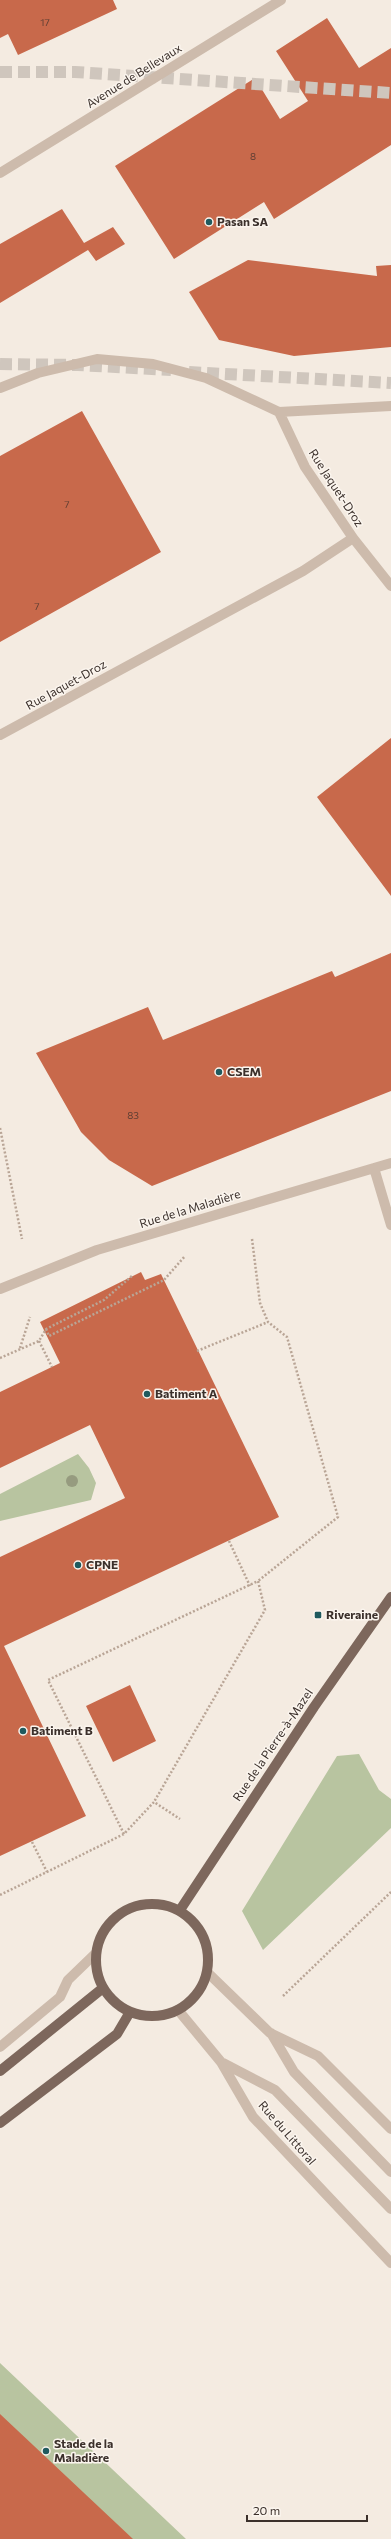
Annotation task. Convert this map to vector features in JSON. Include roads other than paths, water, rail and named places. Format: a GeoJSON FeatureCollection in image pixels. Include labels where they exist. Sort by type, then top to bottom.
{"type":"FeatureCollection","features":[{"type":"Feature","properties":{"kind":"main road","name":"Rue de la Pierre-à-Mazel"},"geometry":{"type":"LineString","coordinates":[[180,1910],[314,1708],[391,1597]]}},
{"type":"Feature","properties":{"kind":"main road"},"geometry":{"type":"LineString","coordinates":[[147,1903],[162,1904],[180,1910],[200,1928],[206,1942],[209,1957],[208,1972],[196,1996],[178,2010],[157,2016],[146,2016],[130,2012],[110,1998],[103,1988],[96,1965],[96,1953],[100,1938],[108,1925],[132,1907],[147,1903]]}},
{"type":"Feature","properties":{"kind":"main road"},"geometry":{"type":"LineString","coordinates":[[0,2071],[103,1988]]}},
{"type":"Feature","properties":{"kind":"main road"},"geometry":{"type":"LineString","coordinates":[[1,2123],[117,2034],[130,2012]]}},
{"type":"Feature","properties":{"kind":"street","name":"Avenue de Bellevaux"},"geometry":{"type":"LineString","coordinates":[[0,173],[281,0]]}},
{"type":"Feature","properties":{"kind":"street"},"geometry":{"type":"LineString","coordinates":[[0,388],[38,373],[97,359],[153,364],[206,378],[279,412],[391,406]]}},
{"type":"Feature","properties":{"kind":"street","name":"Rue Jaquet-Droz"},"geometry":{"type":"LineString","coordinates":[[279,412],[305,467],[353,538],[391,586]]}},
{"type":"Feature","properties":{"kind":"street","name":"Rue Jaquet-Droz"},"geometry":{"type":"LineString","coordinates":[[0,735],[303,571],[353,538]]}},
{"type":"Feature","properties":{"kind":"street","name":"Rue de la Maladière"},"geometry":{"type":"LineString","coordinates":[[0,1289],[97,1250],[391,1163]]}},
{"type":"Feature","properties":{"kind":"street"},"geometry":{"type":"LineString","coordinates":[[374,1168],[391,1224]]}},
{"type":"Feature","properties":{"kind":"street"},"geometry":{"type":"LineString","coordinates":[[2,2046],[60,1997],[68,1980],[96,1953]]}},
{"type":"Feature","properties":{"kind":"street"},"geometry":{"type":"LineString","coordinates":[[208,1972],[270,2033],[294,2072],[391,2172]]}},
{"type":"Feature","properties":{"kind":"street","name":"Rue du Littoral"},"geometry":{"type":"LineString","coordinates":[[178,2010],[221,2062],[253,2117],[391,2263]]}},
{"type":"Feature","properties":{"kind":"street"},"geometry":{"type":"LineString","coordinates":[[270,2033],[318,2056],[391,2129]]}},
{"type":"Feature","properties":{"kind":"street"},"geometry":{"type":"LineString","coordinates":[[221,2062],[241,2074],[275,2090],[391,2209]]}},
{"type":"Feature","properties":{"kind":"tunnel"},"geometry":{"type":"LineString","coordinates":[[0,72],[75,72],[391,93]]}},
{"type":"Feature","properties":{"kind":"tunnel"},"geometry":{"type":"LineString","coordinates":[[0,364],[78,365],[171,370]]}},
{"type":"Feature","properties":{"kind":"tunnel"},"geometry":{"type":"LineString","coordinates":[[189,372],[391,383]]}},
{"type":"Feature","properties":{"kind":"place","name":"Pasan SA"},"geometry":{"type":"Point","coordinates":[209,222]}},
{"type":"Feature","properties":{"kind":"place","name":"CSEM"},"geometry":{"type":"Point","coordinates":[219,1072]}},
{"type":"Feature","properties":{"kind":"place","name":"Batiment A"},"geometry":{"type":"Point","coordinates":[147,1394]}},
{"type":"Feature","properties":{"kind":"place","name":"CPNE"},"geometry":{"type":"Point","coordinates":[78,1565]}},
{"type":"Feature","properties":{"kind":"place","name":"Riveraine"},"geometry":{"type":"Point","coordinates":[318,1615]}},
{"type":"Feature","properties":{"kind":"place","name":"Batiment B"},"geometry":{"type":"Point","coordinates":[23,1731]}},
{"type":"Feature","properties":{"kind":"place","name":"Stade de la Maladière"},"geometry":{"type":"Point","coordinates":[46,2451]}}]}
